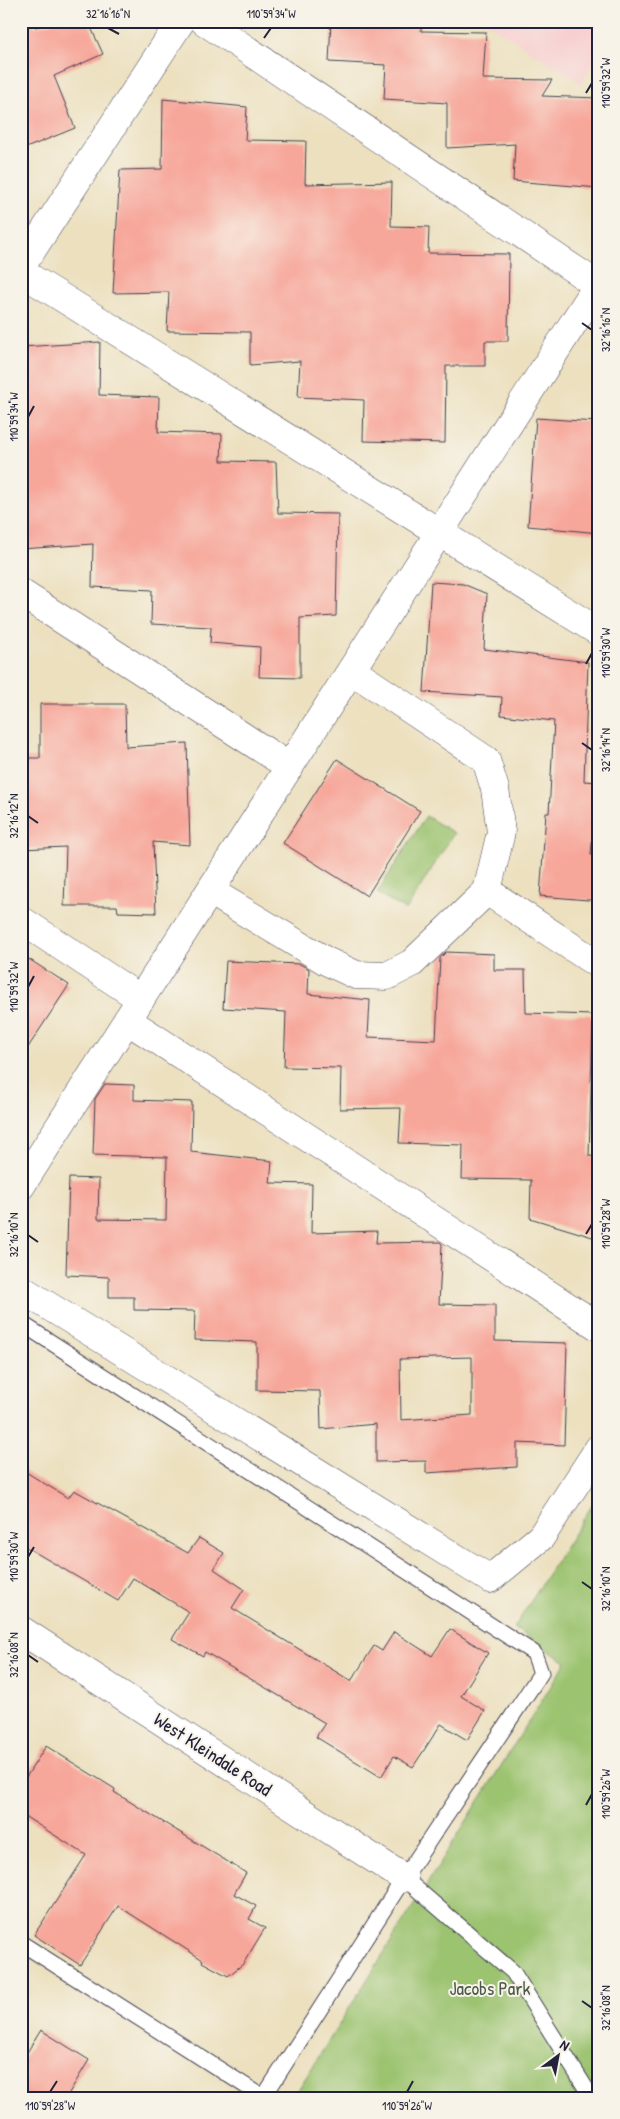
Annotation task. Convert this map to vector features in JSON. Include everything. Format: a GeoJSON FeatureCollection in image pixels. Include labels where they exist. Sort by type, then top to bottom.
{"type":"FeatureCollection","features":[{"type":"Feature","properties":{"kind":"street"},"geometry":{"type":"LineString","coordinates":[[21,267],[180,21]]}},
{"type":"Feature","properties":{"kind":"street"},"geometry":{"type":"LineString","coordinates":[[21,1186],[598,285],[204,21]]}},
{"type":"Feature","properties":{"kind":"street"},"geometry":{"type":"LineString","coordinates":[[21,272],[599,632]]}},
{"type":"Feature","properties":{"kind":"street"},"geometry":{"type":"LineString","coordinates":[[21,593],[290,767]]}},
{"type":"Feature","properties":{"kind":"street"},"geometry":{"type":"LineString","coordinates":[[210,891],[326,961],[356,975],[387,976],[412,963],[487,891],[501,832],[494,789],[486,760],[350,670]]}},
{"type":"Feature","properties":{"kind":"street"},"geometry":{"type":"LineString","coordinates":[[487,891],[599,965]]}},
{"type":"Feature","properties":{"kind":"street"},"geometry":{"type":"LineString","coordinates":[[21,920],[134,1009],[599,1327]]}},
{"type":"Feature","properties":{"kind":"street"},"geometry":{"type":"LineString","coordinates":[[21,1289],[490,1579],[541,1536],[599,1448]]}},
{"type":"Feature","properties":{"kind":"street","name":"West Kleindale Road"},"geometry":{"type":"LineString","coordinates":[[21,1630],[404,1878]]}},
{"type":"Feature","properties":{"kind":"lane"},"geometry":{"type":"LineString","coordinates":[[21,1323],[534,1653],[541,1673],[404,1878],[263,2098],[21,1943]]}},
{"type":"Feature","properties":{"kind":"lane"},"geometry":{"type":"LineString","coordinates":[[404,1878],[513,1972],[592,2098]]}},
{"type":"Feature","properties":{"kind":"shaded area"},"geometry":{"type":"Polygon","coordinates":[[[484,21],[599,21],[599,55],[581,83],[484,21]]]}},
{"type":"Feature","properties":{"kind":"green space"},"geometry":{"type":"Polygon","coordinates":[[[426,816],[454,833],[406,910],[377,893],[426,816]]]}},
{"type":"Feature","properties":{"kind":"green space","name":"Jacobs Park"},"geometry":{"type":"Polygon","coordinates":[[[599,1494],[599,2098],[293,2098],[566,1662],[514,1628],[599,1494]]]}},
{"type":"Feature","properties":{"kind":"building"},"geometry":{"type":"Polygon","coordinates":[[[21,21],[33,21],[35,27],[58,21],[88,21],[103,54],[54,76],[75,128],[21,150],[21,21]]]}},
{"type":"Feature","properties":{"kind":"building"},"geometry":{"type":"Polygon","coordinates":[[[331,21],[421,21],[421,31],[486,32],[483,79],[552,80],[542,96],[599,98],[599,188],[513,181],[515,144],[447,148],[447,103],[384,99],[386,65],[329,62],[331,21]]]}},
{"type":"Feature","properties":{"kind":"building"},"geometry":{"type":"Polygon","coordinates":[[[163,99],[247,107],[245,140],[306,141],[305,184],[392,182],[391,226],[429,227],[428,253],[509,254],[508,341],[485,341],[485,366],[446,366],[445,443],[363,441],[364,400],[298,397],[300,361],[250,365],[250,332],[167,331],[169,292],[113,293],[120,170],[162,169],[163,99]]]}},
{"type":"Feature","properties":{"kind":"building"},"geometry":{"type":"Polygon","coordinates":[[[100,342],[99,395],[159,397],[158,432],[222,434],[221,461],[276,462],[278,513],[338,514],[336,616],[300,618],[300,678],[259,677],[260,647],[210,643],[211,627],[151,624],[152,590],[92,587],[93,544],[21,549],[21,347],[100,342]]]}},
{"type":"Feature","properties":{"kind":"building"},"geometry":{"type":"Polygon","coordinates":[[[536,418],[596,422],[596,488],[599,488],[599,533],[528,526],[536,418]]]}},
{"type":"Feature","properties":{"kind":"building"},"geometry":{"type":"Polygon","coordinates":[[[431,582],[463,584],[487,594],[484,649],[588,662],[584,781],[597,782],[591,855],[599,855],[599,899],[588,900],[540,896],[546,813],[549,813],[554,721],[501,715],[502,697],[424,692],[431,582]]]}},
{"type":"Feature","properties":{"kind":"building"},"geometry":{"type":"Polygon","coordinates":[[[40,704],[125,704],[126,747],[187,743],[190,845],[153,842],[156,913],[118,912],[117,906],[64,906],[66,847],[21,849],[21,758],[40,758],[40,704]]]}},
{"type":"Feature","properties":{"kind":"building"},"geometry":{"type":"Polygon","coordinates":[[[337,759],[420,811],[367,896],[283,843],[337,759]]]}},
{"type":"Feature","properties":{"kind":"building"},"geometry":{"type":"Polygon","coordinates":[[[446,952],[494,954],[494,970],[525,970],[526,1013],[593,1015],[589,1156],[599,1157],[599,1239],[530,1218],[531,1180],[462,1179],[463,1145],[399,1143],[401,1108],[340,1109],[341,1068],[284,1067],[286,1012],[223,1008],[226,961],[300,964],[309,969],[308,994],[370,1000],[368,1037],[436,1040],[440,958],[446,952]]]}},
{"type":"Feature","properties":{"kind":"building"},"geometry":{"type":"Polygon","coordinates":[[[21,954],[69,985],[21,1058],[21,954]]]}},
{"type":"Feature","properties":{"kind":"building"},"geometry":{"type":"Polygon","coordinates":[[[105,1084],[134,1085],[134,1100],[192,1102],[191,1152],[272,1161],[270,1183],[312,1184],[311,1233],[377,1231],[376,1243],[440,1242],[442,1244],[439,1304],[495,1305],[495,1341],[567,1343],[564,1445],[517,1443],[517,1467],[426,1473],[426,1461],[376,1462],[376,1424],[321,1429],[320,1391],[257,1390],[257,1342],[194,1340],[195,1311],[134,1310],[134,1297],[109,1297],[109,1277],[66,1275],[69,1178],[99,1179],[98,1219],[166,1220],[167,1157],[93,1155],[95,1099],[105,1084]],[[472,1357],[400,1359],[401,1420],[472,1415],[472,1357]]]}},
{"type":"Feature","properties":{"kind":"building"},"geometry":{"type":"Polygon","coordinates":[[[21,1469],[68,1498],[74,1490],[188,1553],[199,1538],[224,1553],[214,1569],[244,1589],[232,1608],[351,1681],[374,1646],[382,1651],[394,1632],[432,1656],[450,1629],[488,1653],[461,1696],[485,1711],[467,1740],[441,1724],[413,1767],[394,1756],[381,1777],[316,1737],[325,1723],[205,1652],[203,1656],[172,1639],[189,1612],[133,1578],[118,1601],[21,1544],[21,1469]]]}},
{"type":"Feature","properties":{"kind":"building"},"geometry":{"type":"Polygon","coordinates":[[[46,1746],[115,1789],[114,1792],[246,1873],[234,1894],[256,1906],[249,1919],[265,1928],[243,1964],[228,1976],[202,1962],[203,1960],[118,1906],[80,1965],[34,1935],[86,1855],[21,1814],[21,1785],[46,1746]]]}},
{"type":"Feature","properties":{"kind":"building"},"geometry":{"type":"Polygon","coordinates":[[[41,2030],[89,2060],[66,2098],[21,2098],[21,2062],[41,2030]]]}}]}
